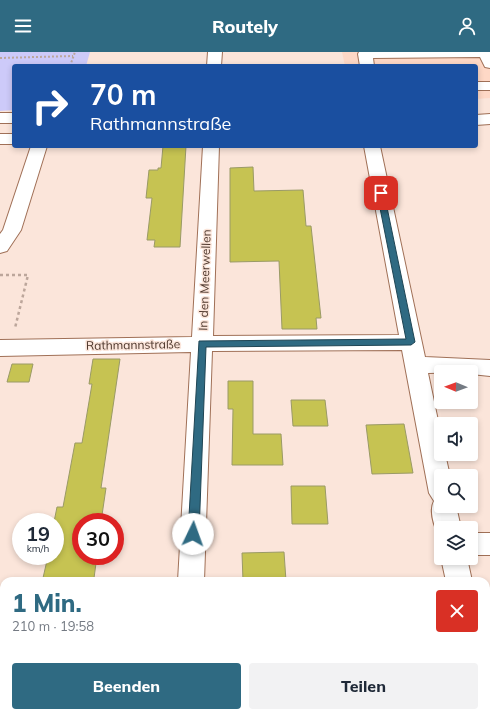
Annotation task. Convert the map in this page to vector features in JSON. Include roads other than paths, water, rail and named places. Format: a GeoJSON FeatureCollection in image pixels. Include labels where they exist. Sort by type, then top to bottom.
{"type":"FeatureCollection","features":[{"type":"Feature","properties":{"kind":"street"},"geometry":{"type":"LineString","coordinates":[[214,64],[215,52]]}},
{"type":"Feature","properties":{"kind":"street"},"geometry":{"type":"LineString","coordinates":[[367,64],[365,54],[404,60],[443,60],[485,54],[490,64]]}},
{"type":"Feature","properties":{"kind":"street"},"geometry":{"type":"LineString","coordinates":[[478,86],[490,86]]}},
{"type":"Feature","properties":{"kind":"street"},"geometry":{"type":"LineString","coordinates":[[0,118],[12,118]]}},
{"type":"Feature","properties":{"kind":"street"},"geometry":{"type":"LineString","coordinates":[[478,120],[490,119]]}},
{"type":"Feature","properties":{"kind":"street"},"geometry":{"type":"LineString","coordinates":[[0,139],[12,139]]}},
{"type":"Feature","properties":{"kind":"street"},"geometry":{"type":"LineString","coordinates":[[0,246],[12,230],[38,148]]}},
{"type":"Feature","properties":{"kind":"street","name":"In den Meerwellen"},"geometry":{"type":"LineString","coordinates":[[191,577],[211,148]]}},
{"type":"Feature","properties":{"kind":"street"},"geometry":{"type":"LineString","coordinates":[[372,148],[436,469]]}},
{"type":"Feature","properties":{"kind":"street","name":"Rathmannstraße"},"geometry":{"type":"LineString","coordinates":[[5,348],[411,342]]}},
{"type":"Feature","properties":{"kind":"street"},"geometry":{"type":"LineString","coordinates":[[473,365],[490,361]]}},
{"type":"Feature","properties":{"kind":"street"},"geometry":{"type":"LineString","coordinates":[[415,365],[434,365]]}},
{"type":"Feature","properties":{"kind":"street"},"geometry":{"type":"LineString","coordinates":[[478,367],[490,368]]}},
{"type":"Feature","properties":{"kind":"street"},"geometry":{"type":"LineString","coordinates":[[478,544],[490,544]]}},
{"type":"Feature","properties":{"kind":"street"},"geometry":{"type":"LineString","coordinates":[[456,565],[458,577]]}}]}
